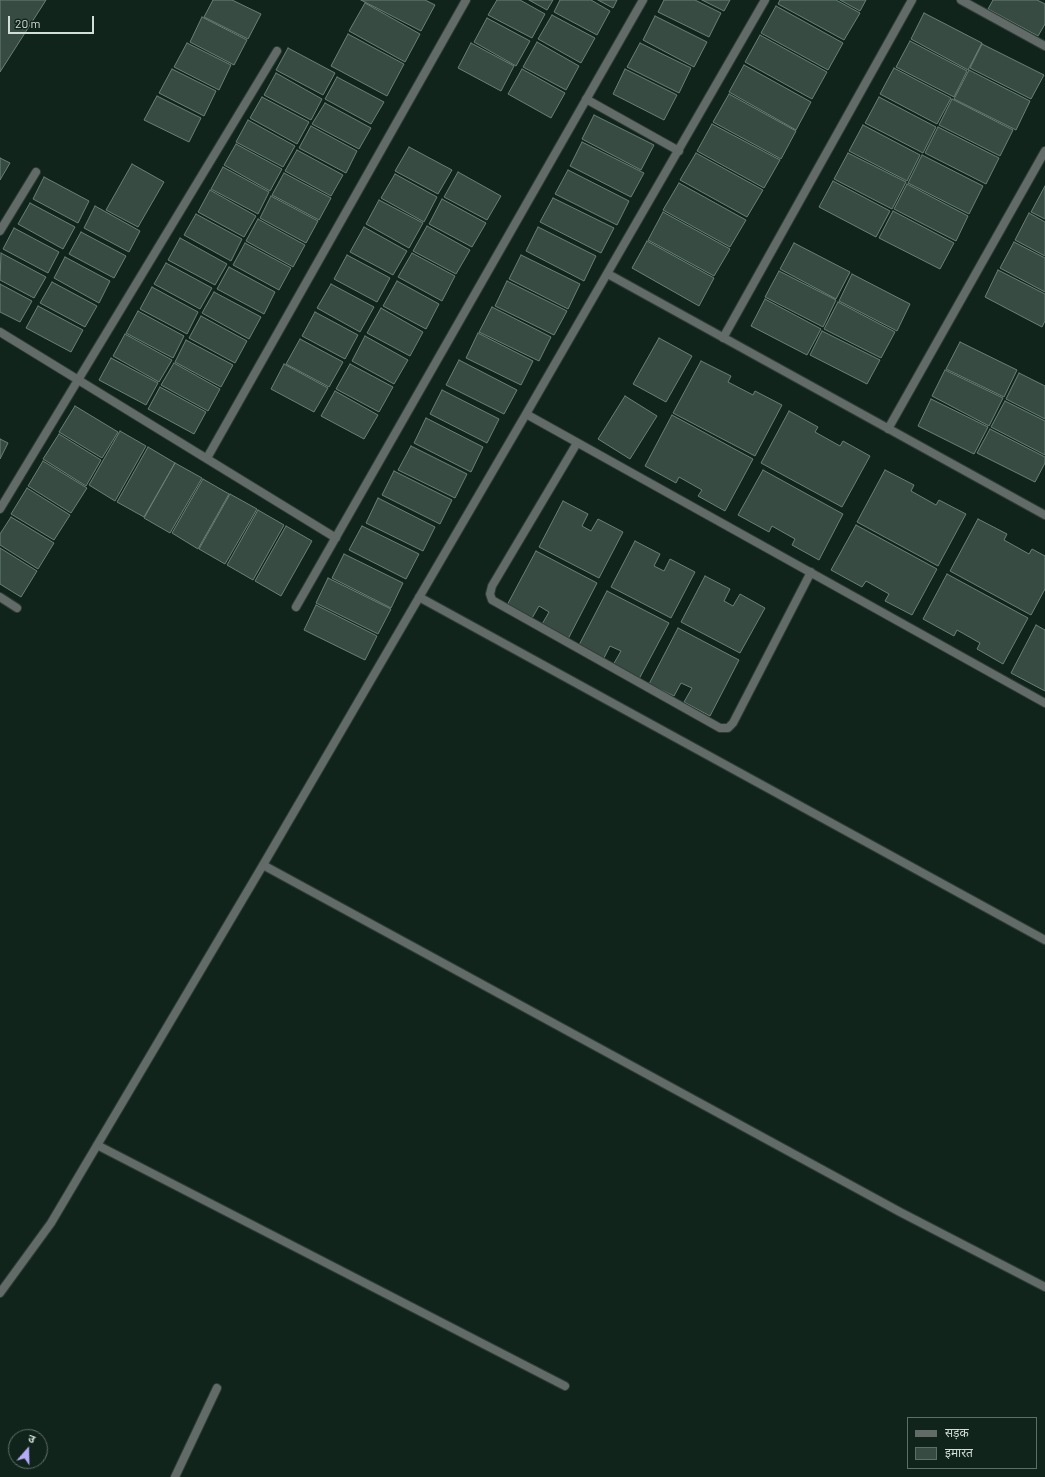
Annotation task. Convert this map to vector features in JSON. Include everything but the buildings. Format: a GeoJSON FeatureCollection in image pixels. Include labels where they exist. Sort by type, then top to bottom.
{"type":"FeatureCollection","features":[{"type":"Feature","properties":{"kind":"street"},"geometry":{"type":"LineString","coordinates":[[206,458],[466,0]]}},
{"type":"Feature","properties":{"kind":"street"},"geometry":{"type":"LineString","coordinates":[[296,607],[643,0]]}},
{"type":"Feature","properties":{"kind":"street"},"geometry":{"type":"LineString","coordinates":[[0,1293],[51,1223],[263,865],[608,274],[765,0]]}},
{"type":"Feature","properties":{"kind":"street"},"geometry":{"type":"LineString","coordinates":[[723,338],[912,0]]}},
{"type":"Feature","properties":{"kind":"street"},"geometry":{"type":"LineString","coordinates":[[961,0],[1045,46]]}},
{"type":"Feature","properties":{"kind":"street"},"geometry":{"type":"LineString","coordinates":[[0,509],[277,51]]}},
{"type":"Feature","properties":{"kind":"street"},"geometry":{"type":"LineString","coordinates":[[586,99],[678,150]]}},
{"type":"Feature","properties":{"kind":"street"},"geometry":{"type":"LineString","coordinates":[[888,429],[1045,151]]}},
{"type":"Feature","properties":{"kind":"street"},"geometry":{"type":"LineString","coordinates":[[0,231],[36,172]]}},
{"type":"Feature","properties":{"kind":"street"},"geometry":{"type":"LineString","coordinates":[[608,274],[1045,516]]}},
{"type":"Feature","properties":{"kind":"street"},"geometry":{"type":"LineString","coordinates":[[0,332],[336,538]]}},
{"type":"Feature","properties":{"kind":"street"},"geometry":{"type":"LineString","coordinates":[[526,414],[1045,703]]}},
{"type":"Feature","properties":{"kind":"street"},"geometry":{"type":"LineString","coordinates":[[577,443],[492,586],[490,594],[492,600],[720,728],[728,728],[733,723],[811,572]]}},
{"type":"Feature","properties":{"kind":"street"},"geometry":{"type":"LineString","coordinates":[[0,597],[17,608]]}},
{"type":"Feature","properties":{"kind":"street"},"geometry":{"type":"LineString","coordinates":[[419,597],[1045,940]]}},
{"type":"Feature","properties":{"kind":"street"},"geometry":{"type":"LineString","coordinates":[[263,865],[900,1212],[1045,1287]]}},
{"type":"Feature","properties":{"kind":"street"},"geometry":{"type":"LineString","coordinates":[[97,1145],[565,1386]]}},
{"type":"Feature","properties":{"kind":"street"},"geometry":{"type":"LineString","coordinates":[[175,1477],[217,1388]]}}]}
